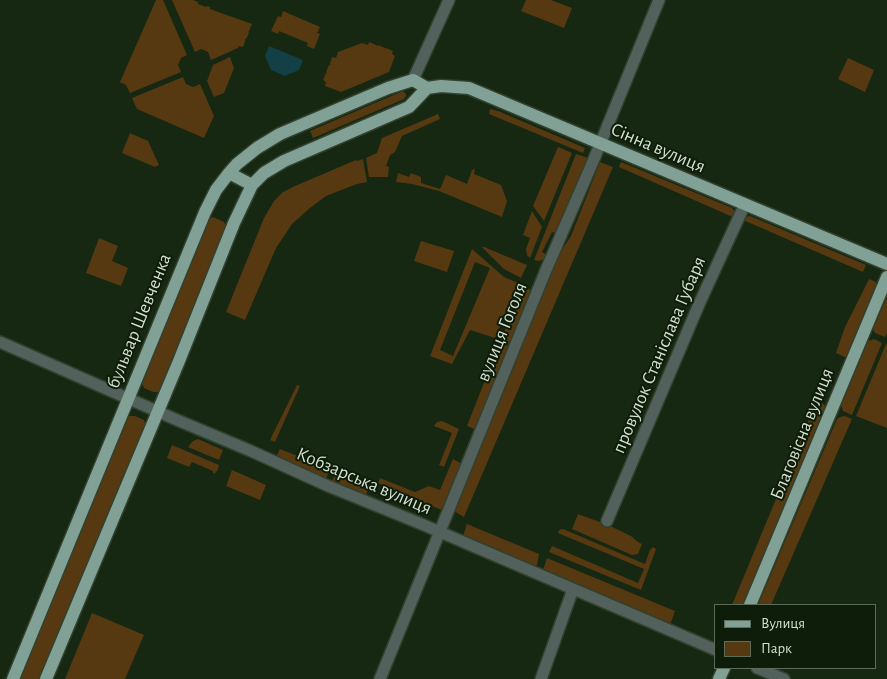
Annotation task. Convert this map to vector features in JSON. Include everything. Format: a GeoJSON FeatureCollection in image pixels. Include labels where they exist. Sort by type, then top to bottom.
{"type":"FeatureCollection","features":[{"type":"Feature","properties":{"kind":"main road"},"geometry":{"type":"LineString","coordinates":[[46,679],[158,412],[234,223],[252,186],[264,173],[284,161],[409,107],[427,88],[413,80]]}},
{"type":"Feature","properties":{"kind":"main road","name":"бульвар Шевченка"},"geometry":{"type":"LineString","coordinates":[[13,679],[197,228],[211,200],[229,173],[252,152],[280,134],[388,88],[413,80]]}},
{"type":"Feature","properties":{"kind":"main road","name":"Сінна вулиця"},"geometry":{"type":"LineString","coordinates":[[427,88],[441,86],[469,88],[887,264]]}},
{"type":"Feature","properties":{"kind":"main road"},"geometry":{"type":"LineString","coordinates":[[229,173],[252,186]]}},
{"type":"Feature","properties":{"kind":"main road","name":"Благовісна вулиця"},"geometry":{"type":"LineString","coordinates":[[750,604],[887,277]]}},
{"type":"Feature","properties":{"kind":"street"},"geometry":{"type":"LineString","coordinates":[[413,80],[449,0]]}},
{"type":"Feature","properties":{"kind":"street","name":"вулиця Гоголя"},"geometry":{"type":"LineString","coordinates":[[380,679],[546,270],[659,0]]}},
{"type":"Feature","properties":{"kind":"street","name":"провулок Станіслава Губаря"},"geometry":{"type":"LineString","coordinates":[[607,521],[700,302],[745,204]]}},
{"type":"Feature","properties":{"kind":"street","name":"Кобзарська вулиця"},"geometry":{"type":"LineString","coordinates":[[0,342],[328,486],[714,649]]}},
{"type":"Feature","properties":{"kind":"street"},"geometry":{"type":"LineString","coordinates":[[541,679],[573,589]]}},
{"type":"Feature","properties":{"kind":"street"},"geometry":{"type":"LineString","coordinates":[[759,669],[784,679]]}},
{"type":"Feature","properties":{"kind":"green space"},"geometry":{"type":"Polygon","coordinates":[[[156,0],[163,0],[187,55],[181,58],[178,65],[181,72],[130,93],[126,85],[120,82],[156,0]]]}},
{"type":"Feature","properties":{"kind":"green space"},"geometry":{"type":"Polygon","coordinates":[[[172,0],[193,0],[198,2],[198,4],[210,7],[210,9],[252,24],[243,47],[239,46],[211,60],[208,52],[201,49],[195,52],[172,0]]]}},
{"type":"Feature","properties":{"kind":"green space"},"geometry":{"type":"Polygon","coordinates":[[[526,0],[551,0],[572,8],[564,28],[521,11],[526,0]]]}},
{"type":"Feature","properties":{"kind":"green space"},"geometry":{"type":"Polygon","coordinates":[[[283,11],[320,27],[317,33],[320,34],[314,49],[307,46],[308,43],[279,31],[278,34],[271,31],[278,16],[281,17],[283,11]]]}},
{"type":"Feature","properties":{"kind":"green space"},"geometry":{"type":"Polygon","coordinates":[[[369,42],[393,51],[392,54],[395,56],[389,72],[341,92],[325,86],[326,82],[323,80],[329,65],[331,65],[332,57],[336,58],[338,52],[362,43],[368,45],[369,42]]]}},
{"type":"Feature","properties":{"kind":"green space"},"geometry":{"type":"Polygon","coordinates":[[[230,57],[234,68],[224,93],[214,97],[207,81],[213,65],[230,57]]]}},
{"type":"Feature","properties":{"kind":"green space"},"geometry":{"type":"Polygon","coordinates":[[[848,58],[874,70],[865,92],[838,79],[848,58]]]}},
{"type":"Feature","properties":{"kind":"green space"},"geometry":{"type":"Polygon","coordinates":[[[183,77],[186,84],[193,87],[200,84],[214,116],[204,138],[137,109],[132,98],[183,77]]]}},
{"type":"Feature","properties":{"kind":"green space"},"geometry":{"type":"Polygon","coordinates":[[[403,91],[406,94],[404,99],[313,138],[310,131],[403,91]]]}},
{"type":"Feature","properties":{"kind":"green space"},"geometry":{"type":"Polygon","coordinates":[[[490,109],[585,148],[583,153],[489,114],[490,109]]]}},
{"type":"Feature","properties":{"kind":"green space"},"geometry":{"type":"Polygon","coordinates":[[[438,114],[440,119],[402,136],[395,152],[390,155],[386,166],[389,167],[388,177],[369,177],[366,158],[377,153],[382,138],[438,114]]]}},
{"type":"Feature","properties":{"kind":"green space"},"geometry":{"type":"Polygon","coordinates":[[[130,133],[148,141],[159,165],[155,167],[122,153],[130,133]]]}},
{"type":"Feature","properties":{"kind":"green space"},"geometry":{"type":"Polygon","coordinates":[[[558,147],[572,153],[544,221],[533,206],[558,147]]]}},
{"type":"Feature","properties":{"kind":"green space"},"geometry":{"type":"Polygon","coordinates":[[[576,154],[588,158],[558,234],[552,232],[542,252],[548,256],[539,261],[534,260],[576,154]]]}},
{"type":"Feature","properties":{"kind":"green space"},"geometry":{"type":"Polygon","coordinates":[[[363,159],[367,182],[326,196],[292,224],[276,248],[245,320],[226,312],[264,218],[274,201],[283,192],[295,186],[356,160],[363,159]]]}},
{"type":"Feature","properties":{"kind":"green space"},"geometry":{"type":"Polygon","coordinates":[[[600,162],[613,167],[464,517],[454,511],[559,254],[571,236],[600,162]]]}},
{"type":"Feature","properties":{"kind":"green space"},"geometry":{"type":"Polygon","coordinates":[[[621,162],[732,208],[735,212],[735,218],[619,167],[621,162]]]}},
{"type":"Feature","properties":{"kind":"green space"},"geometry":{"type":"Polygon","coordinates":[[[475,169],[474,174],[501,185],[507,201],[502,217],[439,191],[396,182],[398,173],[409,177],[411,173],[421,177],[421,183],[440,189],[446,175],[467,184],[472,170],[475,169]]]}},
{"type":"Feature","properties":{"kind":"green space"},"geometry":{"type":"Polygon","coordinates":[[[532,211],[542,227],[530,258],[527,255],[526,249],[530,238],[523,235],[532,211]]]}},
{"type":"Feature","properties":{"kind":"green space"},"geometry":{"type":"Polygon","coordinates":[[[750,216],[866,265],[863,272],[743,220],[745,217],[750,216]]]}},
{"type":"Feature","properties":{"kind":"green space"},"geometry":{"type":"Polygon","coordinates":[[[213,217],[224,222],[227,227],[160,390],[153,392],[144,388],[141,382],[207,220],[213,217]]]}},
{"type":"Feature","properties":{"kind":"green space"},"geometry":{"type":"Polygon","coordinates":[[[99,238],[118,246],[112,261],[128,268],[121,286],[86,273],[99,238]]]}},
{"type":"Feature","properties":{"kind":"green space"},"geometry":{"type":"Polygon","coordinates":[[[421,241],[454,251],[447,272],[414,261],[421,241]]]}},
{"type":"Feature","properties":{"kind":"green space"},"geometry":{"type":"Polygon","coordinates":[[[482,247],[527,265],[521,278],[504,269],[482,247]]]}},
{"type":"Feature","properties":{"kind":"green space"},"geometry":{"type":"Polygon","coordinates":[[[472,249],[504,277],[518,283],[495,338],[470,330],[452,364],[430,356],[472,249]],[[475,262],[440,350],[453,356],[490,268],[475,262]]]}},
{"type":"Feature","properties":{"kind":"green space"},"geometry":{"type":"Polygon","coordinates":[[[869,279],[876,282],[876,287],[847,358],[836,353],[845,327],[869,279]]]}},
{"type":"Feature","properties":{"kind":"green space"},"geometry":{"type":"Polygon","coordinates":[[[522,286],[529,289],[532,294],[477,430],[467,426],[522,286]]]}},
{"type":"Feature","properties":{"kind":"green space"},"geometry":{"type":"Polygon","coordinates":[[[887,297],[887,333],[885,337],[875,333],[873,329],[887,297]]]}},
{"type":"Feature","properties":{"kind":"green space"},"geometry":{"type":"Polygon","coordinates":[[[874,339],[882,343],[852,415],[843,411],[841,405],[868,341],[874,339]]]}},
{"type":"Feature","properties":{"kind":"green space"},"geometry":{"type":"Polygon","coordinates":[[[887,344],[887,428],[856,416],[887,344]]]}},
{"type":"Feature","properties":{"kind":"green space"},"geometry":{"type":"Polygon","coordinates":[[[297,385],[300,386],[275,442],[270,440],[297,385]]]}},
{"type":"Feature","properties":{"kind":"green space"},"geometry":{"type":"Polygon","coordinates":[[[817,400],[820,401],[826,407],[743,604],[732,604],[817,400]]]}},
{"type":"Feature","properties":{"kind":"green space"},"geometry":{"type":"Polygon","coordinates":[[[135,416],[144,420],[145,429],[39,679],[20,679],[127,418],[135,416]]]}},
{"type":"Feature","properties":{"kind":"green space"},"geometry":{"type":"Polygon","coordinates":[[[845,416],[852,419],[771,604],[758,604],[837,419],[845,416]]]}},
{"type":"Feature","properties":{"kind":"green space"},"geometry":{"type":"Polygon","coordinates":[[[442,421],[459,429],[444,467],[439,465],[452,433],[434,426],[437,422],[442,421]]]}},
{"type":"Feature","properties":{"kind":"green space"},"geometry":{"type":"Polygon","coordinates":[[[198,439],[223,450],[219,460],[188,447],[193,441],[198,439]]]}},
{"type":"Feature","properties":{"kind":"green space"},"geometry":{"type":"Polygon","coordinates":[[[172,445],[219,465],[217,472],[215,474],[213,471],[192,462],[189,467],[167,458],[172,445]]]}},
{"type":"Feature","properties":{"kind":"green space"},"geometry":{"type":"Polygon","coordinates":[[[280,449],[330,469],[326,479],[278,458],[277,455],[280,449]]]}},
{"type":"Feature","properties":{"kind":"green space"},"geometry":{"type":"Polygon","coordinates":[[[453,459],[464,465],[444,511],[378,483],[380,478],[415,492],[429,486],[440,490],[453,459]]]}},
{"type":"Feature","properties":{"kind":"green space"},"geometry":{"type":"Polygon","coordinates":[[[232,470],[266,485],[260,500],[226,486],[232,470]]]}},
{"type":"Feature","properties":{"kind":"green space"},"geometry":{"type":"Polygon","coordinates":[[[336,472],[369,486],[366,495],[332,481],[336,472]]]}},
{"type":"Feature","properties":{"kind":"green space"},"geometry":{"type":"Polygon","coordinates":[[[578,514],[631,536],[642,544],[638,554],[632,555],[572,529],[578,514]]]}},
{"type":"Feature","properties":{"kind":"green space"},"geometry":{"type":"Polygon","coordinates":[[[467,524],[539,554],[537,565],[533,567],[463,536],[467,524]]]}},
{"type":"Feature","properties":{"kind":"green space"},"geometry":{"type":"Polygon","coordinates":[[[563,529],[645,564],[650,550],[653,547],[656,549],[641,590],[549,552],[552,546],[638,583],[644,569],[558,533],[559,530],[563,529]]]}},
{"type":"Feature","properties":{"kind":"green space"},"geometry":{"type":"Polygon","coordinates":[[[547,558],[675,611],[670,625],[543,570],[547,558]]]}},
{"type":"Feature","properties":{"kind":"green space"},"geometry":{"type":"Polygon","coordinates":[[[92,613],[144,635],[125,679],[65,679],[92,613]]]}},
{"type":"Feature","properties":{"kind":"water"},"geometry":{"type":"Polygon","coordinates":[[[269,46],[303,60],[299,70],[285,76],[271,70],[265,56],[269,46]]]}}]}
